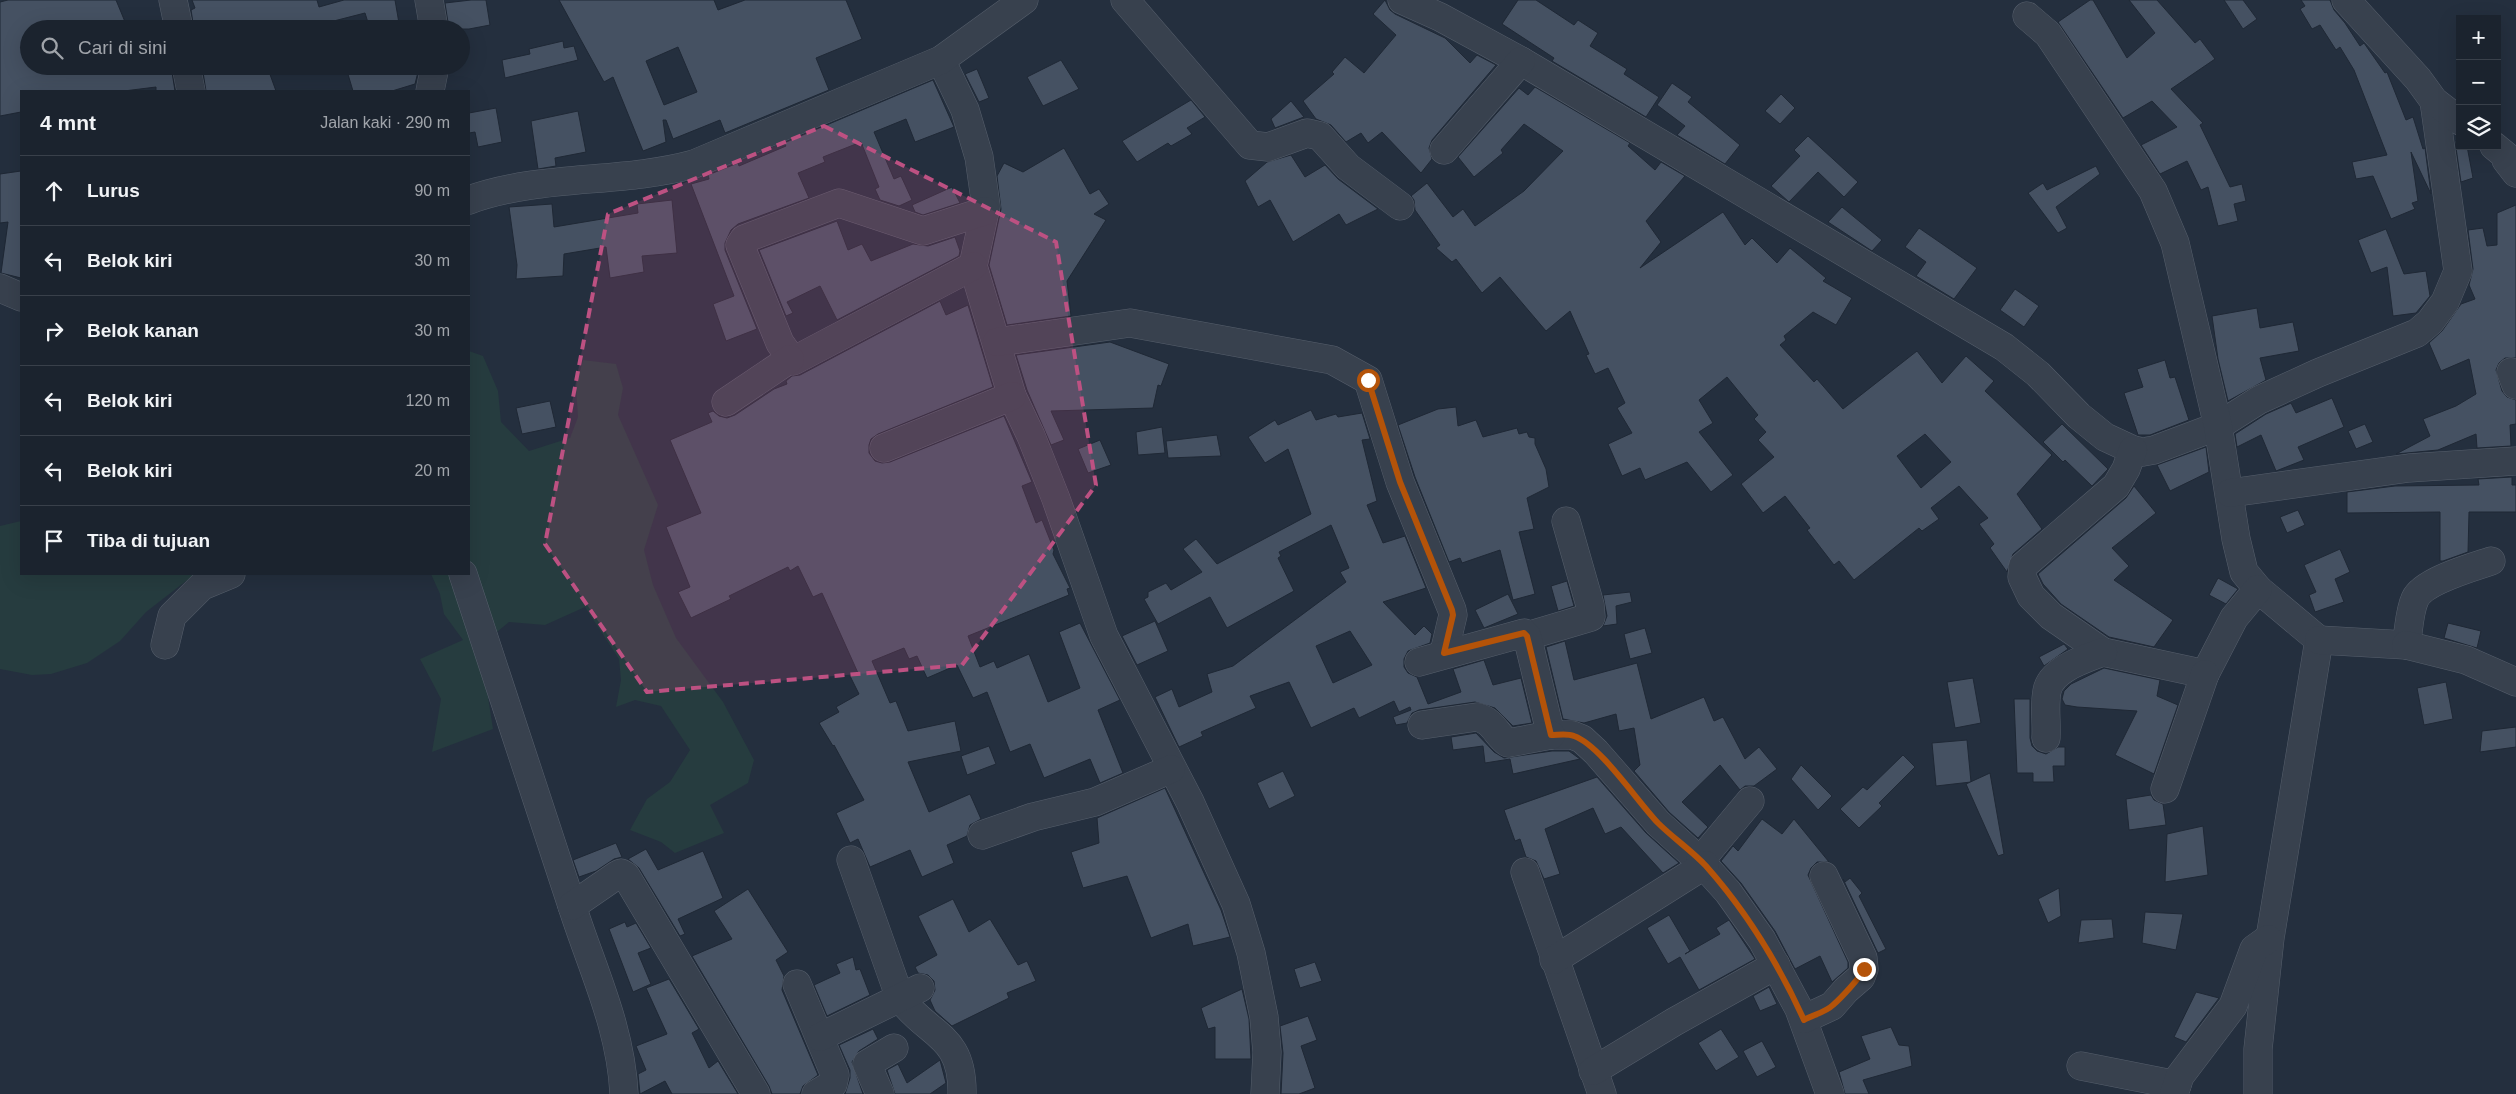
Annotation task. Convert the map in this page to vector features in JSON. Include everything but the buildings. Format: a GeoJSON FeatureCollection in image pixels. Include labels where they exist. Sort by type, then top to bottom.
{"type":"FeatureCollection","features":[{"type":"Feature","properties":{"kind":"street"},"geometry":{"type":"LineString","coordinates":[[173,0],[177,20]]}},
{"type":"Feature","properties":{"kind":"street"},"geometry":{"type":"LineString","coordinates":[[429,0],[432,20]]}},
{"type":"Feature","properties":{"kind":"street"},"geometry":{"type":"LineString","coordinates":[[470,200],[486,194],[518,188],[673,170],[694,164],[941,60],[1024,0]]}},
{"type":"Feature","properties":{"kind":"street"},"geometry":{"type":"LineString","coordinates":[[1125,0],[1250,145],[1268,147],[1307,133],[1320,136],[1348,167],[1400,206]]}},
{"type":"Feature","properties":{"kind":"street"},"geometry":{"type":"LineString","coordinates":[[1402,0],[1440,17],[1521,61],[2004,346],[2038,374],[2079,416],[2105,437],[2133,450],[2154,450],[2218,426],[2259,400],[2318,373],[2417,333],[2430,322],[2445,302],[2458,271],[2434,100]]}},
{"type":"Feature","properties":{"kind":"street"},"geometry":{"type":"LineString","coordinates":[[2346,0],[2418,79],[2434,100],[2456,118]]}},
{"type":"Feature","properties":{"kind":"street"},"geometry":{"type":"LineString","coordinates":[[2027,16],[2048,34],[2153,191],[2175,243],[2218,426],[2236,539],[2244,572],[2258,589],[2319,640],[2406,645],[2466,660],[2516,682]]}},
{"type":"Feature","properties":{"kind":"street"},"geometry":{"type":"LineString","coordinates":[[941,60],[965,110],[975,139],[985,211],[973,266],[1012,396],[1031,436],[1056,500],[1104,636],[1170,769],[1190,802],[1236,904],[1245,932],[1264,1017],[1267,1052],[1265,1094]]}},
{"type":"Feature","properties":{"kind":"street"},"geometry":{"type":"LineString","coordinates":[[1444,150],[1521,61]]}},
{"type":"Feature","properties":{"kind":"street"},"geometry":{"type":"LineString","coordinates":[[188,75],[191,90]]}},
{"type":"Feature","properties":{"kind":"street"},"geometry":{"type":"LineString","coordinates":[[430,90],[433,75]]}},
{"type":"Feature","properties":{"kind":"street"},"geometry":{"type":"LineString","coordinates":[[973,266],[794,361],[790,359],[780,343],[740,246],[741,242],[839,203],[923,231],[985,211]]}},
{"type":"Feature","properties":{"kind":"street"},"geometry":{"type":"LineString","coordinates":[[0,288],[20,297]]}},
{"type":"Feature","properties":{"kind":"street"},"geometry":{"type":"LineString","coordinates":[[997,342],[1130,323],[1332,360],[1368,380],[1400,482],[1452,610],[1453,615],[1432,658],[1524,633],[1527,636],[1591,617],[1590,605],[1566,520]]}},
{"type":"Feature","properties":{"kind":"street"},"geometry":{"type":"LineString","coordinates":[[726,402],[790,359]]}},
{"type":"Feature","properties":{"kind":"street"},"geometry":{"type":"LineString","coordinates":[[884,448],[1012,396]]}},
{"type":"Feature","properties":{"kind":"street"},"geometry":{"type":"LineString","coordinates":[[2133,450],[2126,469],[2116,486],[2028,560],[2022,571],[2022,577],[2030,596],[2051,616],[2103,652],[2205,674]]}},
{"type":"Feature","properties":{"kind":"street"},"geometry":{"type":"LineString","coordinates":[[2230,493],[2409,468],[2516,461]]}},
{"type":"Feature","properties":{"kind":"street"},"geometry":{"type":"LineString","coordinates":[[2406,645],[2414,600],[2418,593],[2460,571],[2491,561]]}},
{"type":"Feature","properties":{"kind":"street"},"geometry":{"type":"LineString","coordinates":[[165,645],[172,616],[202,586],[229,575]]}},
{"type":"Feature","properties":{"kind":"street"},"geometry":{"type":"LineString","coordinates":[[463,575],[572,906],[614,1025],[619,1048],[624,1094]]}},
{"type":"Feature","properties":{"kind":"street"},"geometry":{"type":"LineString","coordinates":[[2165,789],[2205,674],[2234,618],[2258,589]]}},
{"type":"Feature","properties":{"kind":"street"},"geometry":{"type":"LineString","coordinates":[[1527,636],[1551,735]]}},
{"type":"Feature","properties":{"kind":"street"},"geometry":{"type":"LineString","coordinates":[[2258,1094],[2258,1048],[2270,938],[2319,640]]}},
{"type":"Feature","properties":{"kind":"street"},"geometry":{"type":"LineString","coordinates":[[2046,738],[2046,698],[2051,680],[2064,670],[2103,652]]}},
{"type":"Feature","properties":{"kind":"street"},"geometry":{"type":"LineString","coordinates":[[1422,725],[1477,717],[1485,719],[1494,726],[1508,743],[1551,735],[1572,735],[1582,739],[1596,752],[1658,823],[1703,863],[1728,892],[1776,965],[1804,1020],[1830,1094]]}},
{"type":"Feature","properties":{"kind":"street"},"geometry":{"type":"LineString","coordinates":[[982,835],[1033,817],[1095,802],[1170,769]]}},
{"type":"Feature","properties":{"kind":"street"},"geometry":{"type":"LineString","coordinates":[[1554,960],[1703,863],[1750,801]]}},
{"type":"Feature","properties":{"kind":"street"},"geometry":{"type":"LineString","coordinates":[[852,860],[910,993],[912,1013],[951,1046],[958,1060],[962,1094]]}},
{"type":"Feature","properties":{"kind":"street"},"geometry":{"type":"LineString","coordinates":[[1525,872],[1554,960],[1598,1082],[1674,1022],[1776,965]]}},
{"type":"Feature","properties":{"kind":"street"},"geometry":{"type":"LineString","coordinates":[[572,906],[617,875],[621,873],[626,876],[756,1094]]}},
{"type":"Feature","properties":{"kind":"street"},"geometry":{"type":"LineString","coordinates":[[1804,1020],[1832,1006],[1861,977],[1864,969],[1863,958],[1824,876]]}},
{"type":"Feature","properties":{"kind":"street"},"geometry":{"type":"LineString","coordinates":[[2081,1066],[2176,1089],[2180,1076],[2212,1030],[2233,1006],[2254,949],[2270,938]]}},
{"type":"Feature","properties":{"kind":"street"},"geometry":{"type":"LineString","coordinates":[[797,984],[820,1037],[835,1080],[816,1094]]}},
{"type":"Feature","properties":{"kind":"street"},"geometry":{"type":"LineString","coordinates":[[820,1037],[910,993]]}},
{"type":"Feature","properties":{"kind":"street"},"geometry":{"type":"LineString","coordinates":[[880,1094],[867,1064],[894,1048]]}},
{"type":"Feature","properties":{"kind":"highlighted area"},"geometry":{"type":"Polygon","coordinates":[[[824,126],[1056,242],[1096,485],[962,665],[647,692],[545,544],[608,214],[824,126]]]}},
{"type":"Feature","properties":{"kind":"green space"},"geometry":{"type":"Polygon","coordinates":[[[470,351],[483,356],[498,391],[501,422],[529,451],[570,438],[578,417],[576,387],[583,360],[616,364],[623,388],[618,415],[658,505],[644,550],[653,585],[676,638],[723,702],[754,760],[748,783],[710,805],[724,833],[675,853],[661,842],[630,830],[647,799],[670,782],[690,750],[661,706],[635,700],[616,707],[621,680],[619,659],[585,607],[545,625],[509,622],[480,646],[493,729],[432,752],[441,699],[420,659],[463,640],[444,614],[440,594],[431,575],[470,575],[470,351]]]}},
{"type":"Feature","properties":{"kind":"green space"},"geometry":{"type":"Polygon","coordinates":[[[20,521],[20,575],[194,575],[146,612],[120,641],[87,663],[51,674],[32,675],[0,669],[0,526],[20,521]]]}},
{"type":"Feature","properties":{"kind":"route"},"geometry":{"type":"LineString","coordinates":[[1368,380],[1400,482],[1452,610],[1453,615],[1444,653],[1524,633],[1527,636],[1551,735],[1572,735],[1582,739],[1596,752],[1658,823],[1705,865],[1728,892],[1762,940],[1804,1020],[1832,1006],[1861,977],[1864,969]]}}]}
